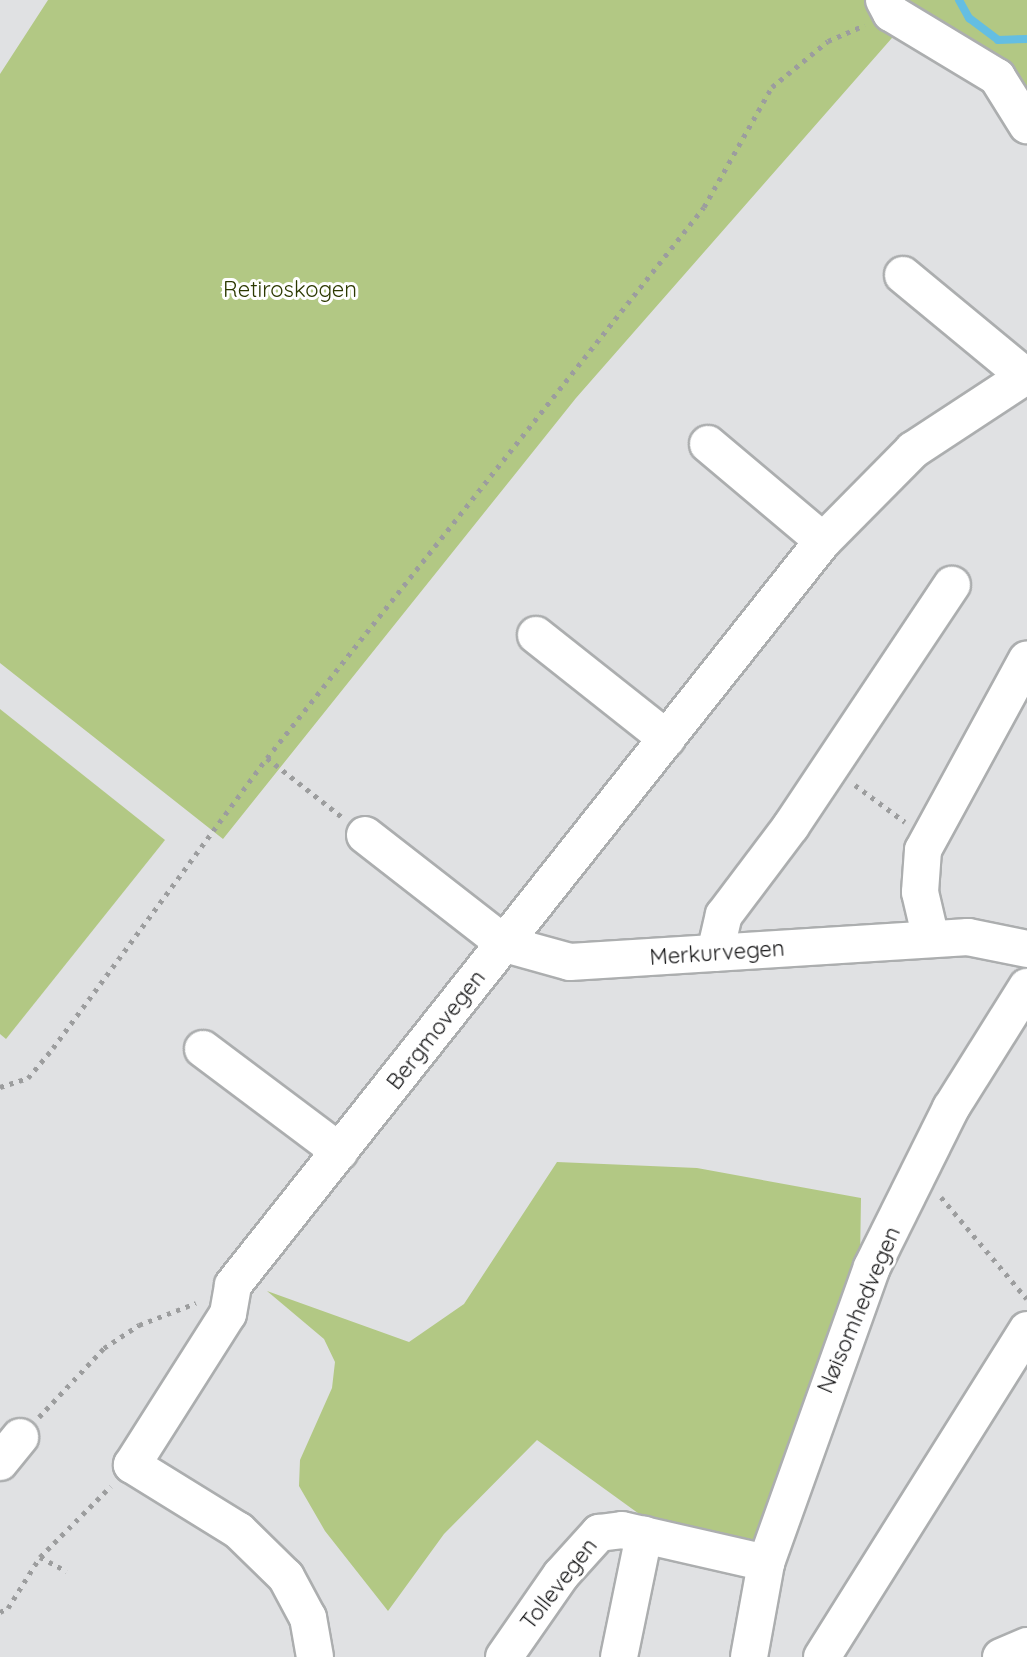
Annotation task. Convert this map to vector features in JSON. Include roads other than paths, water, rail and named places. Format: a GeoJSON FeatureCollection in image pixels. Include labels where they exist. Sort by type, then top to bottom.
{"type":"FeatureCollection","features":[{"type":"Feature","properties":{"kind":"street"},"geometry":{"type":"LineString","coordinates":[[888,7],[997,77],[1027,125]]}},
{"type":"Feature","properties":{"kind":"street"},"geometry":{"type":"LineString","coordinates":[[903,275],[1026,376]]}},
{"type":"Feature","properties":{"kind":"street","name":"Bergmovegen"},"geometry":{"type":"LineString","coordinates":[[315,1657],[308,1618],[286,1577],[239,1531],[132,1465],[228,1314],[233,1285],[823,541],[913,450],[1026,376]]}},
{"type":"Feature","properties":{"kind":"street"},"geometry":{"type":"LineString","coordinates":[[708,444],[823,541]]}},
{"type":"Feature","properties":{"kind":"street"},"geometry":{"type":"LineString","coordinates":[[715,953],[724,915],[830,769],[952,585]]}},
{"type":"Feature","properties":{"kind":"street"},"geometry":{"type":"LineString","coordinates":[[536,635],[667,739]]}},
{"type":"Feature","properties":{"kind":"street"},"geometry":{"type":"LineString","coordinates":[[931,939],[920,879],[928,839],[1027,659]]}},
{"type":"Feature","properties":{"kind":"street"},"geometry":{"type":"LineString","coordinates":[[365,835],[505,944]]}},
{"type":"Feature","properties":{"kind":"street","name":"Merkurvegen"},"geometry":{"type":"LineString","coordinates":[[505,944],[570,962],[968,937],[1027,949]]}},
{"type":"Feature","properties":{"kind":"street","name":"Nøisomhedvegen"},"geometry":{"type":"LineString","coordinates":[[749,1657],[766,1563],[872,1267],[951,1108],[1027,987]]}},
{"type":"Feature","properties":{"kind":"street"},"geometry":{"type":"LineString","coordinates":[[203,1049],[340,1152]]}},
{"type":"Feature","properties":{"kind":"street"},"geometry":{"type":"LineString","coordinates":[[822,1657],[1027,1330]]}},
{"type":"Feature","properties":{"kind":"street","name":"Tollevegen"},"geometry":{"type":"LineString","coordinates":[[504,1657],[561,1575],[599,1533],[644,1535],[766,1563]]}},
{"type":"Feature","properties":{"kind":"street"},"geometry":{"type":"LineString","coordinates":[[619,1657],[644,1535]]}},
{"type":"Feature","properties":{"kind":"street"},"geometry":{"type":"LineString","coordinates":[[1001,1657],[1027,1646]]}},
{"type":"Feature","properties":{"kind":"waterway"},"geometry":{"type":"LineString","coordinates":[[959,0],[969,18],[998,40],[1027,39]]}},
{"type":"Feature","properties":{"kind":"park label","name":"Retiroskogen"},"geometry":{"type":"Point","coordinates":[290,290]}}]}
